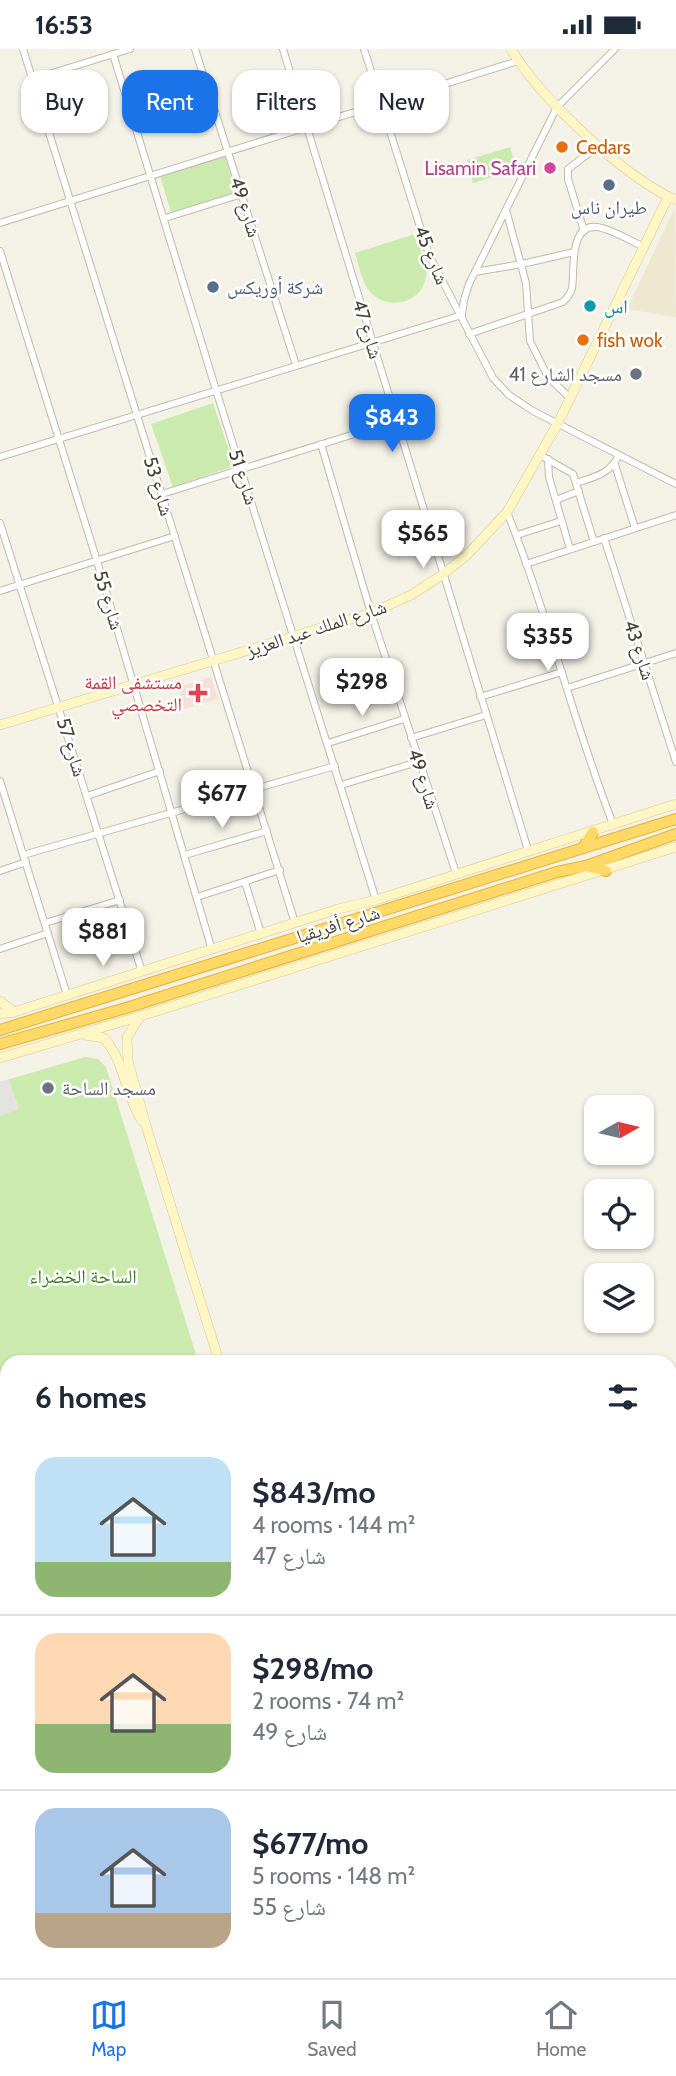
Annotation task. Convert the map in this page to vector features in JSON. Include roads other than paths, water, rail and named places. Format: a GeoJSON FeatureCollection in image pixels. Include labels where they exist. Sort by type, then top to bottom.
{"type":"FeatureCollection","features":[{"type":"Feature","properties":{"kind":"highway","name":"شارع أفريقيا"},"geometry":{"type":"LineString","coordinates":[[0,1030],[676,819]]}},
{"type":"Feature","properties":{"kind":"highway"},"geometry":{"type":"LineString","coordinates":[[583,848],[593,832]]}},
{"type":"Feature","properties":{"kind":"highway","name":"شارع أفريقيا"},"geometry":{"type":"LineString","coordinates":[[0,1044],[126,1008],[294,953],[586,866],[676,834]]}},
{"type":"Feature","properties":{"kind":"highway"},"geometry":{"type":"LineString","coordinates":[[586,866],[606,871]]}},
{"type":"Feature","properties":{"kind":"highway"},"geometry":{"type":"LineString","coordinates":[[424,898],[430,913]]}},
{"type":"Feature","properties":{"kind":"highway"},"geometry":{"type":"LineString","coordinates":[[291,968],[294,953]]}},
{"type":"Feature","properties":{"kind":"street","name":"شارع 53"},"geometry":{"type":"LineString","coordinates":[[23,49],[30,70]]}},
{"type":"Feature","properties":{"kind":"street"},"geometry":{"type":"LineString","coordinates":[[62,70],[130,49]]}},
{"type":"Feature","properties":{"kind":"street","name":"شارع 49"},"geometry":{"type":"LineString","coordinates":[[195,49],[296,365]]}},
{"type":"Feature","properties":{"kind":"street","name":"شارع 47"},"geometry":{"type":"LineString","coordinates":[[283,49],[289,70]]}},
{"type":"Feature","properties":{"kind":"street","name":"شارع 45"},"geometry":{"type":"LineString","coordinates":[[364,49],[370,70]]}},
{"type":"Feature","properties":{"kind":"street","name":"شارع الملك عبد العزيز"},"geometry":{"type":"LineString","coordinates":[[0,725],[371,613],[411,596],[442,575],[467,555],[508,512],[544,457],[644,247],[672,199],[598,146],[557,107],[511,49]]}},
{"type":"Feature","properties":{"kind":"street"},"geometry":{"type":"LineString","coordinates":[[0,457],[462,315],[464,300],[475,271],[557,107],[615,49]]}},
{"type":"Feature","properties":{"kind":"street","name":"شارع 51"},"geometry":{"type":"LineString","coordinates":[[113,54],[376,900]]}},
{"type":"Feature","properties":{"kind":"street"},"geometry":{"type":"LineString","coordinates":[[449,83],[518,61]]}},
{"type":"Feature","properties":{"kind":"street","name":"شارع 53"},"geometry":{"type":"LineString","coordinates":[[50,133],[295,923]]}},
{"type":"Feature","properties":{"kind":"street"},"geometry":{"type":"LineString","coordinates":[[0,223],[288,133]]}},
{"type":"Feature","properties":{"kind":"street","name":"شارع 47"},"geometry":{"type":"LineString","coordinates":[[309,133],[528,850]]}},
{"type":"Feature","properties":{"kind":"street","name":"شارع 45"},"geometry":{"type":"LineString","coordinates":[[390,133],[429,255],[493,378],[519,403],[676,486]]}},
{"type":"Feature","properties":{"kind":"street"},"geometry":{"type":"LineString","coordinates":[[584,231],[568,180],[568,169],[598,146]]}},
{"type":"Feature","properties":{"kind":"street"},"geometry":{"type":"LineString","coordinates":[[165,218],[243,194]]}},
{"type":"Feature","properties":{"kind":"street"},"geometry":{"type":"LineString","coordinates":[[506,210],[522,264],[530,315],[531,346],[548,377],[570,398]]}},
{"type":"Feature","properties":{"kind":"street"},"geometry":{"type":"LineString","coordinates":[[469,334],[530,315],[568,297],[572,291],[574,252],[584,231],[597,227],[644,247]]}},
{"type":"Feature","properties":{"kind":"street","name":"شارع 55"},"geometry":{"type":"LineString","coordinates":[[0,251],[97,561],[212,950]]}},
{"type":"Feature","properties":{"kind":"street"},"geometry":{"type":"LineString","coordinates":[[475,271],[574,252]]}},
{"type":"Feature","properties":{"kind":"street"},"geometry":{"type":"LineString","coordinates":[[162,495],[396,421]]}},
{"type":"Feature","properties":{"kind":"street","name":"شارع 49"},"geometry":{"type":"LineString","coordinates":[[321,443],[404,719],[456,873]]}},
{"type":"Feature","properties":{"kind":"street"},"geometry":{"type":"LineString","coordinates":[[576,484],[606,473],[615,465],[619,456]]}},
{"type":"Feature","properties":{"kind":"street"},"geometry":{"type":"LineString","coordinates":[[544,457],[570,471],[579,491],[594,542]]}},
{"type":"Feature","properties":{"kind":"street"},"geometry":{"type":"LineString","coordinates":[[544,457],[570,549]]}},
{"type":"Feature","properties":{"kind":"street"},"geometry":{"type":"LineString","coordinates":[[615,465],[635,528]]}},
{"type":"Feature","properties":{"kind":"street"},"geometry":{"type":"LineString","coordinates":[[556,500],[579,491]]}},
{"type":"Feature","properties":{"kind":"street"},"geometry":{"type":"LineString","coordinates":[[508,512],[591,766],[614,824]]}},
{"type":"Feature","properties":{"kind":"street"},"geometry":{"type":"LineString","coordinates":[[526,564],[676,515]]}},
{"type":"Feature","properties":{"kind":"street"},"geometry":{"type":"LineString","coordinates":[[517,535],[561,521]]}},
{"type":"Feature","properties":{"kind":"street","name":"شارع 57"},"geometry":{"type":"LineString","coordinates":[[0,523],[142,972]]}},
{"type":"Feature","properties":{"kind":"street"},"geometry":{"type":"LineString","coordinates":[[0,591],[175,536]]}},
{"type":"Feature","properties":{"kind":"street","name":"شارع 43"},"geometry":{"type":"LineString","coordinates":[[604,538],[676,762]]}},
{"type":"Feature","properties":{"kind":"street"},"geometry":{"type":"LineString","coordinates":[[567,688],[676,653]]}},
{"type":"Feature","properties":{"kind":"street"},"geometry":{"type":"LineString","coordinates":[[480,697],[562,672]]}},
{"type":"Feature","properties":{"kind":"street"},"geometry":{"type":"LineString","coordinates":[[411,739],[486,715]]}},
{"type":"Feature","properties":{"kind":"street"},"geometry":{"type":"LineString","coordinates":[[328,743],[404,719]]}},
{"type":"Feature","properties":{"kind":"street"},"geometry":{"type":"LineString","coordinates":[[341,785],[418,762]]}},
{"type":"Feature","properties":{"kind":"street"},"geometry":{"type":"LineString","coordinates":[[0,871],[25,858],[98,833],[335,766]]}},
{"type":"Feature","properties":{"kind":"street"},"geometry":{"type":"LineString","coordinates":[[87,796],[160,772]]}},
{"type":"Feature","properties":{"kind":"street"},"geometry":{"type":"LineString","coordinates":[[0,781],[67,995]]}},
{"type":"Feature","properties":{"kind":"street","name":"شارع أفريقيا"},"geometry":{"type":"LineString","coordinates":[[0,1014],[14,1012],[376,900],[676,804]]}},
{"type":"Feature","properties":{"kind":"street"},"geometry":{"type":"LineString","coordinates":[[185,855],[267,831]]}},
{"type":"Feature","properties":{"kind":"street","name":"شارع أفريقيا"},"geometry":{"type":"LineString","coordinates":[[0,1058],[676,847]]}},
{"type":"Feature","properties":{"kind":"street"},"geometry":{"type":"LineString","coordinates":[[197,897],[280,870]]}},
{"type":"Feature","properties":{"kind":"street"},"geometry":{"type":"LineString","coordinates":[[245,882],[261,934]]}},
{"type":"Feature","properties":{"kind":"street"},"geometry":{"type":"LineString","coordinates":[[45,923],[120,900]]}},
{"type":"Feature","properties":{"kind":"street"},"geometry":{"type":"LineString","coordinates":[[0,949],[48,933]]}},
{"type":"Feature","properties":{"kind":"street"},"geometry":{"type":"LineString","coordinates":[[0,1001],[14,1012]]}},
{"type":"Feature","properties":{"kind":"street"},"geometry":{"type":"LineString","coordinates":[[141,1016],[129,1033],[127,1051],[147,1129],[217,1355]]}},
{"type":"Feature","properties":{"kind":"street"},"geometry":{"type":"LineString","coordinates":[[76,1035],[95,1035],[104,1038],[111,1046],[117,1055],[136,1112],[147,1129]]}},
{"type":"Feature","properties":{"kind":"place","name":"Cedars"},"geometry":{"type":"Point","coordinates":[562,147]}},
{"type":"Feature","properties":{"kind":"place","name":"Lisamin Safari"},"geometry":{"type":"Point","coordinates":[550,168]}},
{"type":"Feature","properties":{"kind":"place","name":"طيران ناس"},"geometry":{"type":"Point","coordinates":[609,185]}},
{"type":"Feature","properties":{"kind":"place","name":"شركة أوريكس"},"geometry":{"type":"Point","coordinates":[213,287]}},
{"type":"Feature","properties":{"kind":"place","name":"اس"},"geometry":{"type":"Point","coordinates":[590,306]}},
{"type":"Feature","properties":{"kind":"place","name":"fish wok"},"geometry":{"type":"Point","coordinates":[583,340]}},
{"type":"Feature","properties":{"kind":"place","name":"مسجد الشارع 41"},"geometry":{"type":"Point","coordinates":[636,374]}},
{"type":"Feature","properties":{"kind":"place","name":"مستشفى القمة التخصصي"},"geometry":{"type":"Point","coordinates":[198,693]}},
{"type":"Feature","properties":{"kind":"place","name":"مسجد الساحة"},"geometry":{"type":"Point","coordinates":[48,1088]}},
{"type":"Feature","properties":{"kind":"park label","name":"الساحة الخضراء"},"geometry":{"type":"Point","coordinates":[83,1276]}}]}
